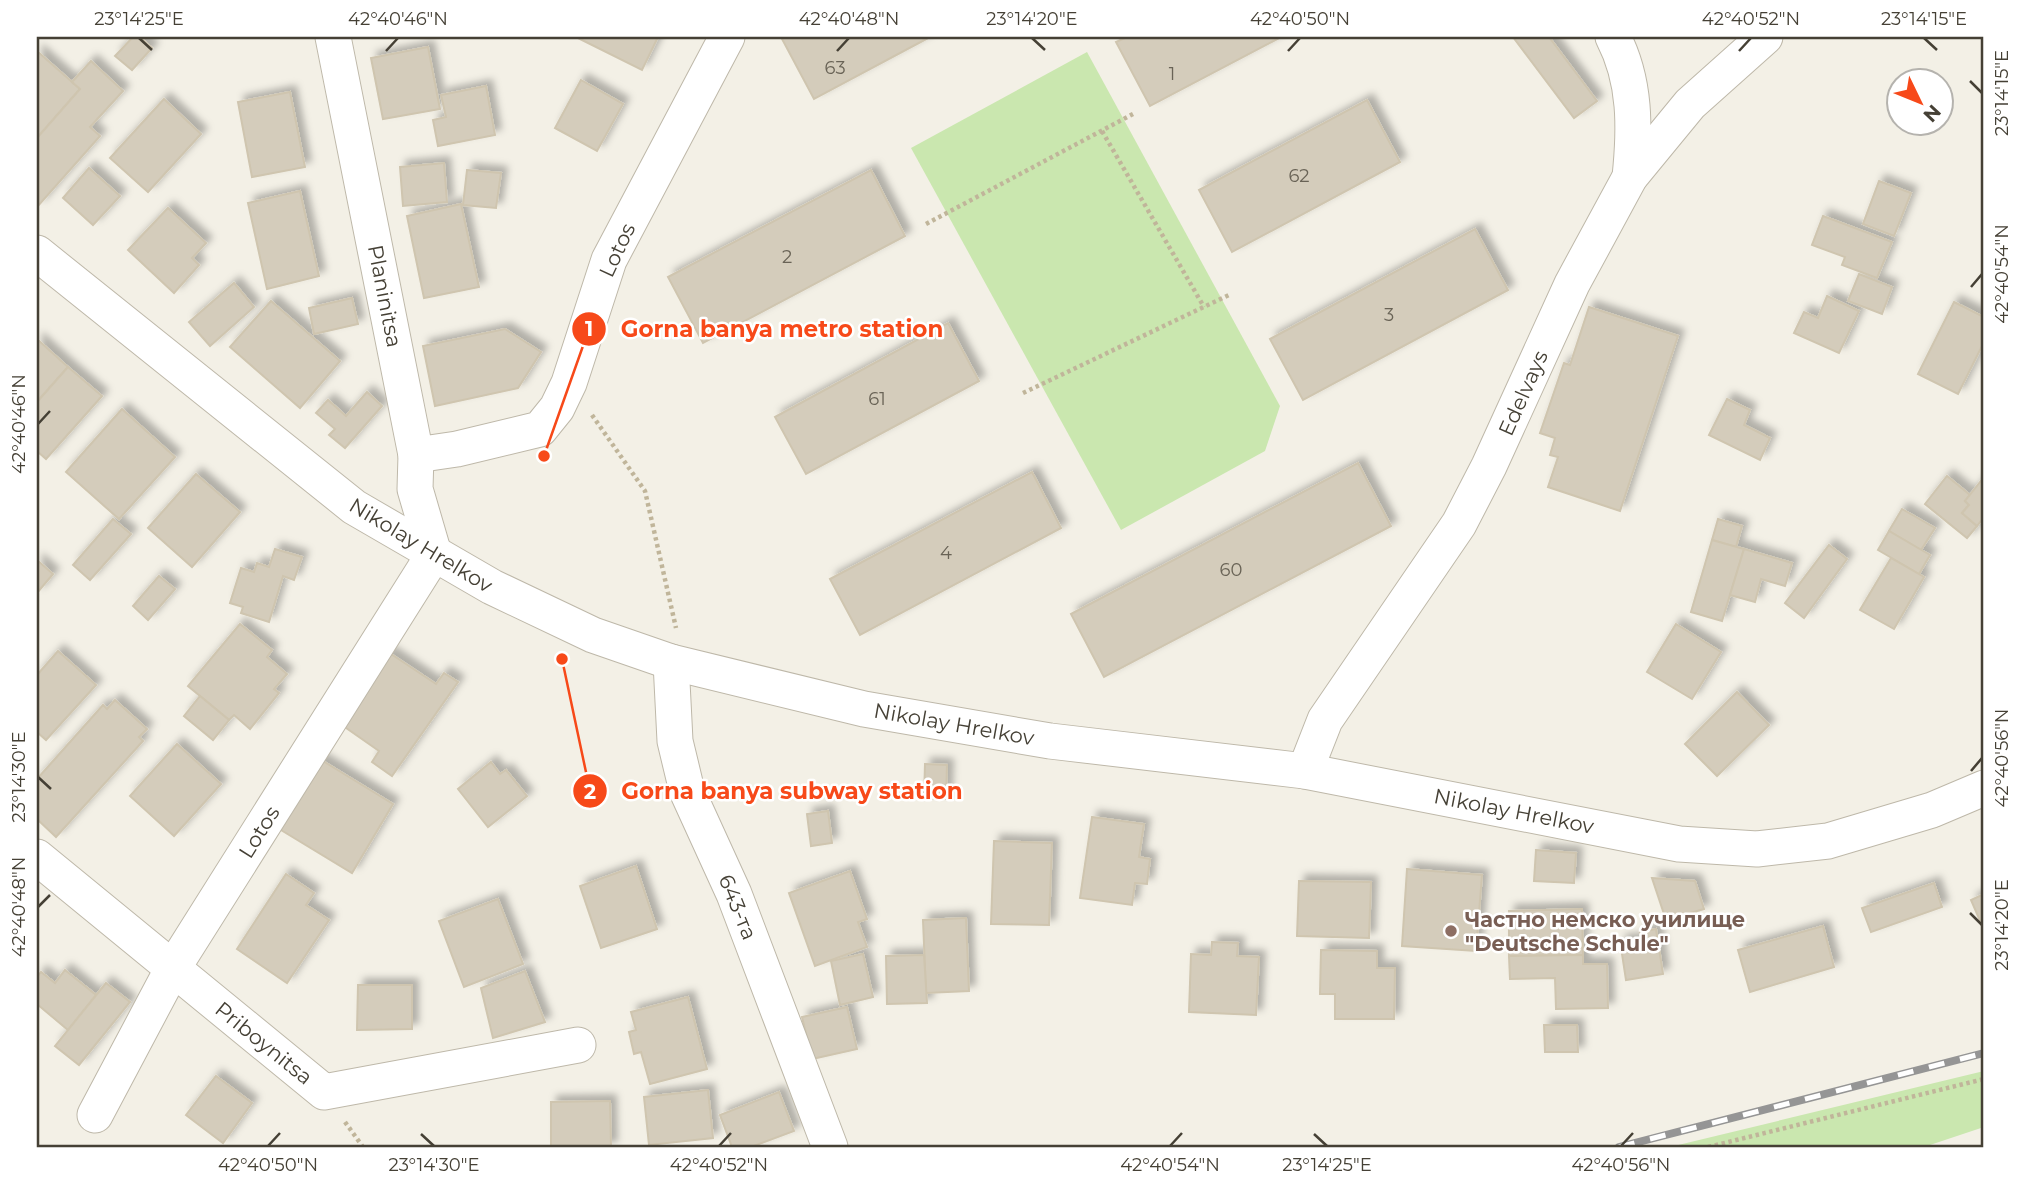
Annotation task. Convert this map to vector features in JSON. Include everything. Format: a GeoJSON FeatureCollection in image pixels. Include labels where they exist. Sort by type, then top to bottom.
{"type":"FeatureCollection","features":[{"type":"Feature","properties":{"kind":"street","name":"Planinitsa"},"geometry":{"type":"LineString","coordinates":[[333,37],[416,455],[415,489],[434,554]]}},
{"type":"Feature","properties":{"kind":"street","name":"Lotos"},"geometry":{"type":"LineString","coordinates":[[416,455],[540,429],[557,408],[569,383],[609,260],[727,37]]}},
{"type":"Feature","properties":{"kind":"street"},"geometry":{"type":"LineString","coordinates":[[1613,37],[1624,61],[1630,84],[1634,141],[1630,177]]}},
{"type":"Feature","properties":{"kind":"street","name":"Edelvays"},"geometry":{"type":"LineString","coordinates":[[1306,771],[1325,720],[1459,524],[1489,466],[1572,284],[1630,177],[1690,104],[1765,37]]}},
{"type":"Feature","properties":{"kind":"street","name":"Nikolay Hrelkov"},"geometry":{"type":"LineString","coordinates":[[37,253],[304,470],[354,507],[492,587],[593,635],[678,664],[864,709],[1049,741],[1306,771],[1679,844],[1757,849],[1828,841],[1869,831],[1932,810],[1984,788]]}},
{"type":"Feature","properties":{"kind":"street","name":"Lotos"},"geometry":{"type":"LineString","coordinates":[[94,1115],[173,968],[434,554]]}},
{"type":"Feature","properties":{"kind":"street","name":"643-та"},"geometry":{"type":"LineString","coordinates":[[678,664],[675,741],[687,791],[734,894],[830,1147]]}},
{"type":"Feature","properties":{"kind":"street","name":"Priboynitsa"},"geometry":{"type":"LineString","coordinates":[[37,857],[324,1092],[578,1045]]}},
{"type":"Feature","properties":{"kind":"path"},"geometry":{"type":"LineString","coordinates":[[926,224],[1133,114]]}},
{"type":"Feature","properties":{"kind":"path"},"geometry":{"type":"LineString","coordinates":[[1102,131],[1204,307]]}},
{"type":"Feature","properties":{"kind":"path"},"geometry":{"type":"LineString","coordinates":[[1023,393],[1229,295]]}},
{"type":"Feature","properties":{"kind":"path"},"geometry":{"type":"LineString","coordinates":[[569,383],[645,491],[678,664]]}},
{"type":"Feature","properties":{"kind":"path"},"geometry":{"type":"LineString","coordinates":[[1708,1147],[1984,1079]]}},
{"type":"Feature","properties":{"kind":"green space"},"geometry":{"type":"Polygon","coordinates":[[[1087,52],[1280,406],[1265,451],[1121,530],[911,148],[1087,52]]]}},
{"type":"Feature","properties":{"kind":"green space"},"geometry":{"type":"Polygon","coordinates":[[[1984,1071],[1984,1127],[1924,1147],[1670,1147],[1984,1071]]]}},
{"type":"Feature","properties":{"kind":"building"},"geometry":{"type":"Polygon","coordinates":[[[133,37],[140,37],[152,48],[132,70],[115,56],[133,37]]]}},
{"type":"Feature","properties":{"kind":"building"},"geometry":{"type":"Polygon","coordinates":[[[576,37],[658,37],[642,70],[576,37]]]}},
{"type":"Feature","properties":{"kind":"building"},"geometry":{"type":"Polygon","coordinates":[[[781,37],[930,37],[814,99],[781,37]]]}},
{"type":"Feature","properties":{"kind":"building"},"geometry":{"type":"Polygon","coordinates":[[[1127,37],[1281,37],[1150,106],[1116,42],[1127,37]]]}},
{"type":"Feature","properties":{"kind":"building"},"geometry":{"type":"Polygon","coordinates":[[[1513,37],[1549,37],[1597,101],[1574,118],[1513,37]]]}},
{"type":"Feature","properties":{"kind":"building"},"geometry":{"type":"Polygon","coordinates":[[[428,47],[440,109],[383,119],[371,58],[428,47]]]}},
{"type":"Feature","properties":{"kind":"building"},"geometry":{"type":"Polygon","coordinates":[[[37,51],[80,89],[37,138],[37,51]]]}},
{"type":"Feature","properties":{"kind":"building"},"geometry":{"type":"Polygon","coordinates":[[[91,61],[123,91],[90,127],[100,136],[38,206],[37,138],[80,89],[72,82],[91,61]]]}},
{"type":"Feature","properties":{"kind":"building"},"geometry":{"type":"Polygon","coordinates":[[[581,80],[623,104],[597,151],[555,128],[581,80]]]}},
{"type":"Feature","properties":{"kind":"building"},"geometry":{"type":"Polygon","coordinates":[[[486,86],[495,135],[438,146],[433,120],[446,117],[441,95],[486,86]]]}},
{"type":"Feature","properties":{"kind":"building"},"geometry":{"type":"Polygon","coordinates":[[[290,92],[305,167],[252,177],[238,102],[290,92]]]}},
{"type":"Feature","properties":{"kind":"building"},"geometry":{"type":"Polygon","coordinates":[[[164,99],[201,134],[148,192],[110,158],[164,99]]]}},
{"type":"Feature","properties":{"kind":"building"},"geometry":{"type":"Polygon","coordinates":[[[1367,100],[1400,162],[1232,252],[1199,190],[1367,100]]]}},
{"type":"Feature","properties":{"kind":"building"},"geometry":{"type":"Polygon","coordinates":[[[444,163],[447,202],[403,206],[400,167],[444,163]]]}},
{"type":"Feature","properties":{"kind":"building"},"geometry":{"type":"Polygon","coordinates":[[[89,168],[120,196],[93,225],[63,198],[89,168]]]}},
{"type":"Feature","properties":{"kind":"building"},"geometry":{"type":"Polygon","coordinates":[[[467,170],[501,173],[496,208],[463,205],[467,170]]]}},
{"type":"Feature","properties":{"kind":"building"},"geometry":{"type":"Polygon","coordinates":[[[871,170],[905,236],[703,343],[668,277],[871,170]]]}},
{"type":"Feature","properties":{"kind":"building"},"geometry":{"type":"Polygon","coordinates":[[[1879,181],[1911,193],[1894,236],[1863,224],[1879,181]]]}},
{"type":"Feature","properties":{"kind":"building"},"geometry":{"type":"Polygon","coordinates":[[[300,191],[319,276],[267,289],[248,203],[300,191]]]}},
{"type":"Feature","properties":{"kind":"building"},"geometry":{"type":"Polygon","coordinates":[[[461,204],[479,287],[424,298],[407,216],[461,204]]]}},
{"type":"Feature","properties":{"kind":"building"},"geometry":{"type":"Polygon","coordinates":[[[168,208],[206,243],[192,258],[199,265],[174,293],[128,250],[168,208]]]}},
{"type":"Feature","properties":{"kind":"building"},"geometry":{"type":"Polygon","coordinates":[[[1823,216],[1892,242],[1877,278],[1842,265],[1845,257],[1812,245],[1823,216]]]}},
{"type":"Feature","properties":{"kind":"building"},"geometry":{"type":"Polygon","coordinates":[[[1475,229],[1508,290],[1303,400],[1270,339],[1475,229]]]}},
{"type":"Feature","properties":{"kind":"building"},"geometry":{"type":"Polygon","coordinates":[[[1859,274],[1892,287],[1882,314],[1848,301],[1859,274]]]}},
{"type":"Feature","properties":{"kind":"building"},"geometry":{"type":"Polygon","coordinates":[[[234,283],[254,307],[210,346],[189,322],[234,283]]]}},
{"type":"Feature","properties":{"kind":"building"},"geometry":{"type":"Polygon","coordinates":[[[1827,296],[1859,311],[1839,353],[1794,333],[1804,312],[1818,318],[1827,296]]]}},
{"type":"Feature","properties":{"kind":"building"},"geometry":{"type":"Polygon","coordinates":[[[352,298],[358,324],[314,334],[309,308],[352,298]]]}},
{"type":"Feature","properties":{"kind":"building"},"geometry":{"type":"Polygon","coordinates":[[[271,301],[340,361],[300,408],[230,347],[271,301]]]}},
{"type":"Feature","properties":{"kind":"building"},"geometry":{"type":"Polygon","coordinates":[[[1954,302],[1984,317],[1984,342],[1958,394],[1918,374],[1954,302]]]}},
{"type":"Feature","properties":{"kind":"building"},"geometry":{"type":"Polygon","coordinates":[[[1589,307],[1678,336],[1620,511],[1548,487],[1558,457],[1550,455],[1555,438],[1540,433],[1564,363],[1570,365],[1589,307]]]}},
{"type":"Feature","properties":{"kind":"building"},"geometry":{"type":"Polygon","coordinates":[[[948,323],[979,381],[806,474],[775,417],[948,323]]]}},
{"type":"Feature","properties":{"kind":"building"},"geometry":{"type":"Polygon","coordinates":[[[505,329],[541,352],[518,388],[435,406],[423,346],[505,329]]]}},
{"type":"Feature","properties":{"kind":"building"},"geometry":{"type":"Polygon","coordinates":[[[37,339],[68,367],[37,402],[37,339]]]}},
{"type":"Feature","properties":{"kind":"building"},"geometry":{"type":"Polygon","coordinates":[[[68,367],[102,396],[46,459],[37,451],[37,402],[68,367]]]}},
{"type":"Feature","properties":{"kind":"building"},"geometry":{"type":"Polygon","coordinates":[[[367,392],[382,406],[345,448],[329,435],[335,429],[316,413],[328,400],[346,416],[367,392]]]}},
{"type":"Feature","properties":{"kind":"building"},"geometry":{"type":"Polygon","coordinates":[[[1727,399],[1750,410],[1744,425],[1770,438],[1760,460],[1709,435],[1727,399]]]}},
{"type":"Feature","properties":{"kind":"building"},"geometry":{"type":"Polygon","coordinates":[[[122,409],[175,457],[119,519],[66,472],[122,409]]]}},
{"type":"Feature","properties":{"kind":"building"},"geometry":{"type":"Polygon","coordinates":[[[1358,463],[1391,526],[1104,677],[1071,614],[1358,463]]]}},
{"type":"Feature","properties":{"kind":"building"},"geometry":{"type":"Polygon","coordinates":[[[1032,472],[1061,528],[860,635],[830,579],[1032,472]]]}},
{"type":"Feature","properties":{"kind":"building"},"geometry":{"type":"Polygon","coordinates":[[[196,474],[240,512],[192,567],[148,528],[196,474]]]}},
{"type":"Feature","properties":{"kind":"building"},"geometry":{"type":"Polygon","coordinates":[[[1947,476],[1970,495],[1965,501],[1969,505],[1962,513],[1977,526],[1967,538],[1925,504],[1947,476]]]}},
{"type":"Feature","properties":{"kind":"building"},"geometry":{"type":"Polygon","coordinates":[[[1984,477],[1984,517],[1977,526],[1962,513],[1969,505],[1965,501],[1984,477]]]}},
{"type":"Feature","properties":{"kind":"building"},"geometry":{"type":"Polygon","coordinates":[[[1902,509],[1935,528],[1921,550],[1889,531],[1902,509]]]}},
{"type":"Feature","properties":{"kind":"building"},"geometry":{"type":"Polygon","coordinates":[[[113,519],[131,534],[90,580],[73,565],[113,519]]]}},
{"type":"Feature","properties":{"kind":"building"},"geometry":{"type":"Polygon","coordinates":[[[1718,519],[1742,526],[1736,547],[1712,540],[1718,519]]]}},
{"type":"Feature","properties":{"kind":"building"},"geometry":{"type":"Polygon","coordinates":[[[1889,531],[1930,555],[1919,574],[1878,550],[1889,531]]]}},
{"type":"Feature","properties":{"kind":"building"},"geometry":{"type":"Polygon","coordinates":[[[1712,540],[1744,549],[1722,621],[1691,612],[1712,540]]]}},
{"type":"Feature","properties":{"kind":"building"},"geometry":{"type":"Polygon","coordinates":[[[1829,545],[1847,559],[1804,618],[1785,603],[1829,545]]]}},
{"type":"Feature","properties":{"kind":"building"},"geometry":{"type":"Polygon","coordinates":[[[275,549],[302,557],[294,580],[283,576],[269,622],[241,613],[243,607],[230,603],[241,568],[254,572],[257,563],[269,567],[275,549]]]}},
{"type":"Feature","properties":{"kind":"building"},"geometry":{"type":"Polygon","coordinates":[[[1744,549],[1792,563],[1785,586],[1761,579],[1755,602],[1730,595],[1744,549]]]}},
{"type":"Feature","properties":{"kind":"building"},"geometry":{"type":"Polygon","coordinates":[[[1891,558],[1924,577],[1894,629],[1860,610],[1891,558]]]}},
{"type":"Feature","properties":{"kind":"building"},"geometry":{"type":"Polygon","coordinates":[[[37,560],[53,574],[37,593],[37,560]]]}},
{"type":"Feature","properties":{"kind":"building"},"geometry":{"type":"Polygon","coordinates":[[[159,576],[175,589],[148,620],[133,606],[159,576]]]}},
{"type":"Feature","properties":{"kind":"building"},"geometry":{"type":"Polygon","coordinates":[[[240,624],[272,650],[267,657],[287,674],[274,689],[279,693],[250,729],[234,715],[229,720],[188,686],[240,624]]]}},
{"type":"Feature","properties":{"kind":"building"},"geometry":{"type":"Polygon","coordinates":[[[1676,624],[1721,652],[1692,699],[1647,672],[1676,624]]]}},
{"type":"Feature","properties":{"kind":"building"},"geometry":{"type":"Polygon","coordinates":[[[58,651],[96,685],[46,740],[37,732],[37,675],[58,651]]]}},
{"type":"Feature","properties":{"kind":"building"},"geometry":{"type":"Polygon","coordinates":[[[388,652],[436,684],[444,673],[458,682],[392,776],[372,762],[379,751],[339,723],[388,652]]]}},
{"type":"Feature","properties":{"kind":"building"},"geometry":{"type":"Polygon","coordinates":[[[1737,692],[1769,725],[1717,776],[1685,744],[1737,692]]]}},
{"type":"Feature","properties":{"kind":"building"},"geometry":{"type":"Polygon","coordinates":[[[200,696],[229,720],[213,740],[184,716],[200,696]]]}},
{"type":"Feature","properties":{"kind":"building"},"geometry":{"type":"Polygon","coordinates":[[[115,700],[147,729],[139,737],[143,741],[56,837],[37,819],[37,779],[103,705],[107,709],[115,700]]]}},
{"type":"Feature","properties":{"kind":"building"},"geometry":{"type":"Polygon","coordinates":[[[177,744],[221,784],[174,836],[130,796],[177,744]]]}},
{"type":"Feature","properties":{"kind":"building"},"geometry":{"type":"Polygon","coordinates":[[[318,758],[393,804],[352,873],[276,827],[318,758]]]}},
{"type":"Feature","properties":{"kind":"building"},"geometry":{"type":"Polygon","coordinates":[[[491,762],[500,774],[506,770],[527,796],[488,827],[458,789],[491,762]]]}},
{"type":"Feature","properties":{"kind":"building"},"geometry":{"type":"Polygon","coordinates":[[[925,764],[947,765],[946,799],[924,799],[925,764]]]}},
{"type":"Feature","properties":{"kind":"building"},"geometry":{"type":"Polygon","coordinates":[[[828,811],[832,843],[811,846],[807,814],[828,811]]]}},
{"type":"Feature","properties":{"kind":"building"},"geometry":{"type":"Polygon","coordinates":[[[1092,817],[1144,824],[1139,857],[1150,859],[1147,884],[1135,883],[1132,905],[1080,898],[1092,817]]]}},
{"type":"Feature","properties":{"kind":"building"},"geometry":{"type":"Polygon","coordinates":[[[994,841],[1052,843],[1049,925],[991,924],[994,841]]]}},
{"type":"Feature","properties":{"kind":"building"},"geometry":{"type":"Polygon","coordinates":[[[1536,850],[1576,853],[1574,883],[1534,881],[1536,850]]]}},
{"type":"Feature","properties":{"kind":"building"},"geometry":{"type":"Polygon","coordinates":[[[636,866],[657,929],[601,948],[580,886],[636,866]]]}},
{"type":"Feature","properties":{"kind":"building"},"geometry":{"type":"Polygon","coordinates":[[[1407,869],[1482,875],[1476,951],[1402,946],[1407,869]]]}},
{"type":"Feature","properties":{"kind":"building"},"geometry":{"type":"Polygon","coordinates":[[[850,871],[867,919],[858,922],[867,947],[815,966],[789,893],[850,871]]]}},
{"type":"Feature","properties":{"kind":"building"},"geometry":{"type":"Polygon","coordinates":[[[286,874],[314,893],[306,905],[329,920],[287,983],[237,949],[286,874]]]}},
{"type":"Feature","properties":{"kind":"building"},"geometry":{"type":"Polygon","coordinates":[[[1652,878],[1695,881],[1704,909],[1666,920],[1652,878]]]}},
{"type":"Feature","properties":{"kind":"building"},"geometry":{"type":"Polygon","coordinates":[[[1299,881],[1371,882],[1369,938],[1297,936],[1299,881]]]}},
{"type":"Feature","properties":{"kind":"building"},"geometry":{"type":"Polygon","coordinates":[[[1934,883],[1942,907],[1871,932],[1862,908],[1934,883]]]}},
{"type":"Feature","properties":{"kind":"building"},"geometry":{"type":"Polygon","coordinates":[[[1984,894],[1984,930],[1971,900],[1984,894]]]}},
{"type":"Feature","properties":{"kind":"building"},"geometry":{"type":"Polygon","coordinates":[[[498,899],[523,964],[464,987],[439,921],[498,899]]]}},
{"type":"Feature","properties":{"kind":"building"},"geometry":{"type":"Polygon","coordinates":[[[1582,909],[1583,955],[1509,956],[1509,911],[1582,909]]]}},
{"type":"Feature","properties":{"kind":"building"},"geometry":{"type":"Polygon","coordinates":[[[966,918],[969,991],[926,993],[923,920],[966,918]]]}},
{"type":"Feature","properties":{"kind":"building"},"geometry":{"type":"Polygon","coordinates":[[[1823,926],[1834,967],[1750,992],[1738,950],[1823,926]]]}},
{"type":"Feature","properties":{"kind":"building"},"geometry":{"type":"Polygon","coordinates":[[[1656,929],[1663,974],[1626,980],[1620,941],[1641,939],[1640,932],[1656,929]]]}},
{"type":"Feature","properties":{"kind":"building"},"geometry":{"type":"Polygon","coordinates":[[[1212,942],[1238,943],[1237,956],[1259,957],[1256,1015],[1189,1012],[1191,954],[1211,955],[1212,942]]]}},
{"type":"Feature","properties":{"kind":"building"},"geometry":{"type":"Polygon","coordinates":[[[1321,950],[1377,951],[1377,968],[1395,968],[1394,1019],[1335,1019],[1335,994],[1320,994],[1321,950]]]}},
{"type":"Feature","properties":{"kind":"building"},"geometry":{"type":"Polygon","coordinates":[[[863,954],[873,997],[840,1005],[831,961],[863,954]]]}},
{"type":"Feature","properties":{"kind":"building"},"geometry":{"type":"Polygon","coordinates":[[[924,955],[927,1003],[887,1004],[886,956],[924,955]]]}},
{"type":"Feature","properties":{"kind":"building"},"geometry":{"type":"Polygon","coordinates":[[[1583,955],[1583,964],[1607,964],[1608,1008],[1556,1009],[1555,978],[1510,979],[1509,956],[1583,955]]]}},
{"type":"Feature","properties":{"kind":"building"},"geometry":{"type":"Polygon","coordinates":[[[65,970],[96,995],[68,1030],[37,1004],[37,977],[41,972],[55,983],[65,970]]]}},
{"type":"Feature","properties":{"kind":"building"},"geometry":{"type":"Polygon","coordinates":[[[525,971],[545,1022],[493,1038],[481,988],[525,971]]]}},
{"type":"Feature","properties":{"kind":"building"},"geometry":{"type":"Polygon","coordinates":[[[106,983],[130,1002],[79,1065],[55,1046],[106,983]]]}},
{"type":"Feature","properties":{"kind":"building"},"geometry":{"type":"Polygon","coordinates":[[[358,985],[412,985],[412,1029],[357,1030],[358,985]]]}},
{"type":"Feature","properties":{"kind":"building"},"geometry":{"type":"Polygon","coordinates":[[[688,997],[707,1069],[650,1084],[641,1052],[634,1054],[629,1032],[636,1030],[631,1012],[688,997]]]}},
{"type":"Feature","properties":{"kind":"building"},"geometry":{"type":"Polygon","coordinates":[[[847,1007],[857,1049],[812,1059],[802,1017],[847,1007]]]}},
{"type":"Feature","properties":{"kind":"building"},"geometry":{"type":"Polygon","coordinates":[[[1544,1025],[1577,1025],[1578,1052],[1545,1052],[1544,1025]]]}},
{"type":"Feature","properties":{"kind":"building"},"geometry":{"type":"Polygon","coordinates":[[[216,1076],[252,1103],[223,1143],[186,1115],[216,1076]]]}},
{"type":"Feature","properties":{"kind":"building"},"geometry":{"type":"Polygon","coordinates":[[[708,1090],[713,1138],[649,1145],[644,1097],[708,1090]]]}},
{"type":"Feature","properties":{"kind":"building"},"geometry":{"type":"Polygon","coordinates":[[[779,1092],[794,1131],[751,1147],[732,1147],[720,1115],[779,1092]]]}},
{"type":"Feature","properties":{"kind":"building"},"geometry":{"type":"Polygon","coordinates":[[[610,1101],[611,1147],[551,1147],[551,1102],[610,1101]]]}},
{"type":"Feature","properties":{"kind":"railway"},"geometry":{"type":"LineString","coordinates":[[1619,1147],[1984,1053]]}},
{"type":"Feature","properties":{"kind":"place","name":"Gorna banya metro station"},"geometry":{"type":"Point","coordinates":[544,456]}},
{"type":"Feature","properties":{"kind":"place","name":"Gorna banya subway station"},"geometry":{"type":"Point","coordinates":[562,659]}},
{"type":"Feature","properties":{"kind":"place","name":"Частно немско училище \"Deutsche Schule\""},"geometry":{"type":"Point","coordinates":[1451,931]}}]}
